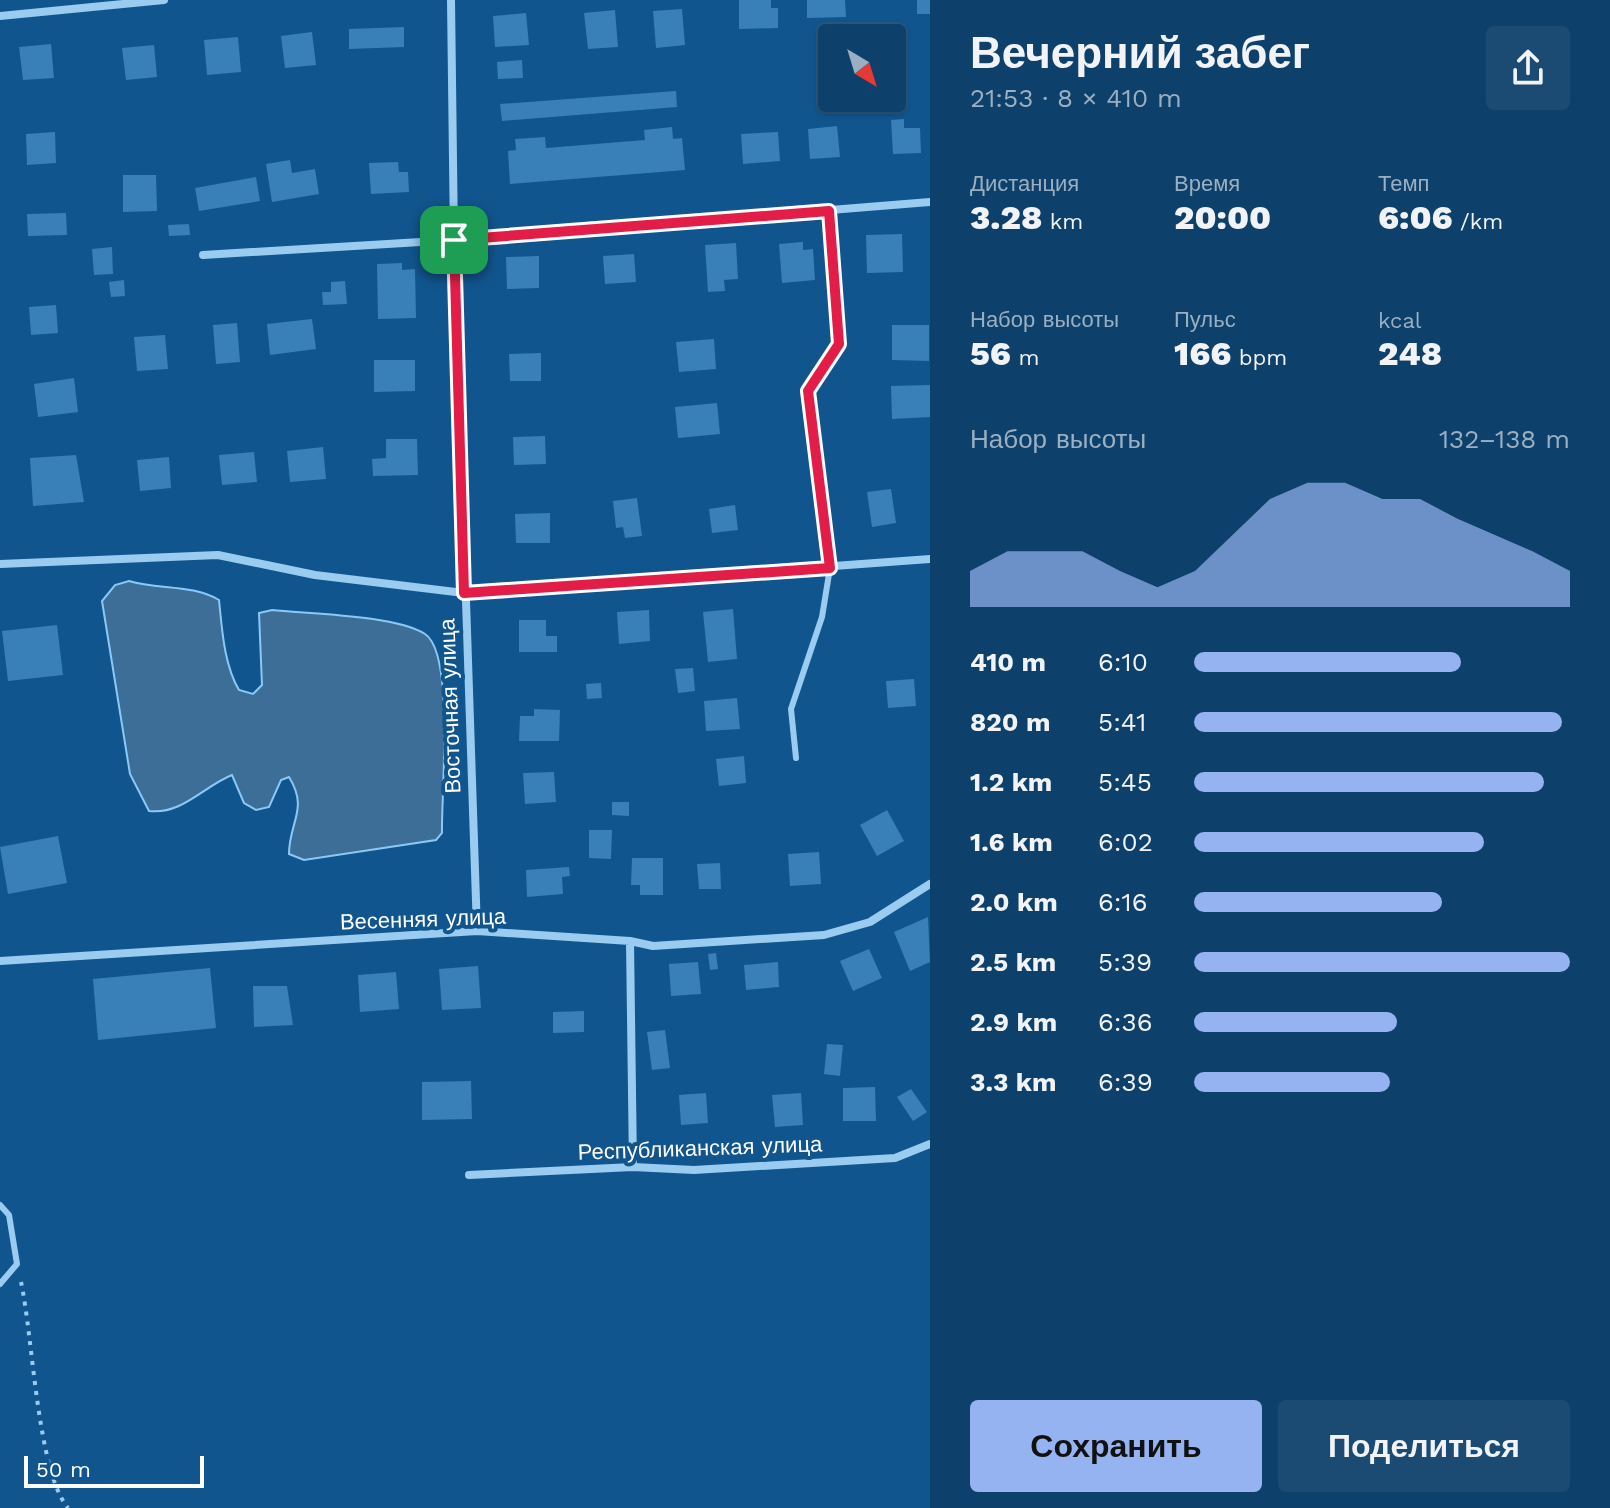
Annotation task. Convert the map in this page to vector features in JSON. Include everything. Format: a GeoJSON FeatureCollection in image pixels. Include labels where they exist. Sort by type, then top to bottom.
{"type":"FeatureCollection","features":[{"type":"Feature","properties":{"kind":"street"},"geometry":{"type":"LineString","coordinates":[[0,16],[164,0]]}},
{"type":"Feature","properties":{"kind":"street","name":"Восточная улица"},"geometry":{"type":"LineString","coordinates":[[451,0],[454,240],[477,931]]}},
{"type":"Feature","properties":{"kind":"street"},"geometry":{"type":"LineString","coordinates":[[203,255],[454,240],[930,202]]}},
{"type":"Feature","properties":{"kind":"street"},"geometry":{"type":"LineString","coordinates":[[0,564],[218,555],[315,575],[464,593],[930,559]]}},
{"type":"Feature","properties":{"kind":"street","name":"Весенняя улица"},"geometry":{"type":"LineString","coordinates":[[0,961],[477,931],[630,941],[653,946],[824,935],[870,922],[930,884]]}},
{"type":"Feature","properties":{"kind":"street"},"geometry":{"type":"LineString","coordinates":[[630,941],[633,1167]]}},
{"type":"Feature","properties":{"kind":"street","name":"Республиканская улица"},"geometry":{"type":"LineString","coordinates":[[469,1175],[633,1167],[694,1170],[895,1158],[930,1144]]}},
{"type":"Feature","properties":{"kind":"lane"},"geometry":{"type":"LineString","coordinates":[[796,758],[791,709],[822,617],[830,568],[808,391]]}},
{"type":"Feature","properties":{"kind":"lane"},"geometry":{"type":"LineString","coordinates":[[0,1205],[9,1215],[17,1264],[0,1284]]}},
{"type":"Feature","properties":{"kind":"path"},"geometry":{"type":"LineString","coordinates":[[808,391],[839,344],[829,211]]}},
{"type":"Feature","properties":{"kind":"path"},"geometry":{"type":"LineString","coordinates":[[17,1264],[31,1324],[48,1461],[68,1508]]}},
{"type":"Feature","properties":{"kind":"water"},"geometry":{"type":"Polygon","coordinates":[[[129,581],[186,589],[219,600],[230,669],[239,690],[253,694],[262,685],[259,613],[272,610],[373,619],[425,634],[434,646],[443,695],[442,833],[436,840],[304,860],[289,854],[298,807],[295,788],[289,777],[281,780],[269,807],[256,810],[244,803],[232,775],[172,809],[149,811],[130,774],[102,601],[115,585],[129,581]]]}},
{"type":"Feature","properties":{"kind":"building"},"geometry":{"type":"Polygon","coordinates":[[[739,0],[771,0],[771,8],[778,8],[778,28],[739,29],[739,0]]]}},
{"type":"Feature","properties":{"kind":"building"},"geometry":{"type":"Polygon","coordinates":[[[807,0],[845,0],[846,17],[807,18],[807,0]]]}},
{"type":"Feature","properties":{"kind":"building"},"geometry":{"type":"Polygon","coordinates":[[[917,0],[930,0],[930,14],[917,14],[917,0]]]}},
{"type":"Feature","properties":{"kind":"building"},"geometry":{"type":"Polygon","coordinates":[[[682,9],[685,45],[656,48],[653,11],[682,9]]]}},
{"type":"Feature","properties":{"kind":"building"},"geometry":{"type":"Polygon","coordinates":[[[615,10],[618,47],[588,49],[584,13],[615,10]]]}},
{"type":"Feature","properties":{"kind":"building"},"geometry":{"type":"Polygon","coordinates":[[[526,13],[529,45],[495,47],[493,16],[526,13]]]}},
{"type":"Feature","properties":{"kind":"building"},"geometry":{"type":"Polygon","coordinates":[[[404,27],[404,47],[349,49],[349,29],[404,27]]]}},
{"type":"Feature","properties":{"kind":"building"},"geometry":{"type":"Polygon","coordinates":[[[312,32],[316,65],[285,68],[281,36],[312,32]]]}},
{"type":"Feature","properties":{"kind":"building"},"geometry":{"type":"Polygon","coordinates":[[[238,37],[241,72],[207,75],[204,40],[238,37]]]}},
{"type":"Feature","properties":{"kind":"building"},"geometry":{"type":"Polygon","coordinates":[[[51,44],[54,78],[23,80],[19,47],[51,44]]]}},
{"type":"Feature","properties":{"kind":"building"},"geometry":{"type":"Polygon","coordinates":[[[154,45],[157,77],[126,80],[122,48],[154,45]]]}},
{"type":"Feature","properties":{"kind":"building"},"geometry":{"type":"Polygon","coordinates":[[[522,60],[523,78],[498,79],[497,62],[522,60]]]}},
{"type":"Feature","properties":{"kind":"building"},"geometry":{"type":"Polygon","coordinates":[[[676,91],[677,107],[502,121],[500,104],[676,91]]]}},
{"type":"Feature","properties":{"kind":"building"},"geometry":{"type":"Polygon","coordinates":[[[904,119],[904,128],[920,128],[921,153],[893,154],[891,120],[904,119]]]}},
{"type":"Feature","properties":{"kind":"building"},"geometry":{"type":"Polygon","coordinates":[[[837,126],[840,157],[810,159],[808,129],[837,126]]]}},
{"type":"Feature","properties":{"kind":"building"},"geometry":{"type":"Polygon","coordinates":[[[672,127],[673,139],[682,138],[685,170],[510,184],[508,151],[516,150],[515,139],[545,137],[546,148],[645,140],[644,130],[672,127]]]}},
{"type":"Feature","properties":{"kind":"building"},"geometry":{"type":"Polygon","coordinates":[[[55,132],[56,163],[27,165],[26,134],[55,132]]]}},
{"type":"Feature","properties":{"kind":"building"},"geometry":{"type":"Polygon","coordinates":[[[778,132],[780,161],[743,164],[741,134],[778,132]]]}},
{"type":"Feature","properties":{"kind":"building"},"geometry":{"type":"Polygon","coordinates":[[[290,160],[292,173],[315,169],[319,194],[272,202],[266,164],[290,160]]]}},
{"type":"Feature","properties":{"kind":"building"},"geometry":{"type":"Polygon","coordinates":[[[398,162],[399,172],[408,172],[409,192],[371,194],[369,163],[398,162]]]}},
{"type":"Feature","properties":{"kind":"building"},"geometry":{"type":"Polygon","coordinates":[[[123,175],[156,175],[157,211],[123,212],[123,175]]]}},
{"type":"Feature","properties":{"kind":"building"},"geometry":{"type":"Polygon","coordinates":[[[256,177],[260,201],[199,211],[195,188],[256,177]]]}},
{"type":"Feature","properties":{"kind":"building"},"geometry":{"type":"Polygon","coordinates":[[[66,213],[67,235],[28,236],[27,214],[66,213]]]}},
{"type":"Feature","properties":{"kind":"building"},"geometry":{"type":"Polygon","coordinates":[[[189,224],[190,235],[169,236],[168,225],[189,224]]]}},
{"type":"Feature","properties":{"kind":"building"},"geometry":{"type":"Polygon","coordinates":[[[902,234],[903,272],[867,273],[866,235],[902,234]]]}},
{"type":"Feature","properties":{"kind":"building"},"geometry":{"type":"Polygon","coordinates":[[[803,242],[803,250],[813,249],[815,280],[782,283],[779,244],[803,242]]]}},
{"type":"Feature","properties":{"kind":"building"},"geometry":{"type":"Polygon","coordinates":[[[736,243],[738,279],[724,280],[725,291],[708,292],[705,245],[736,243]]]}},
{"type":"Feature","properties":{"kind":"building"},"geometry":{"type":"Polygon","coordinates":[[[112,247],[113,274],[94,275],[92,249],[112,247]]]}},
{"type":"Feature","properties":{"kind":"building"},"geometry":{"type":"Polygon","coordinates":[[[634,254],[636,282],[605,284],[603,256],[634,254]]]}},
{"type":"Feature","properties":{"kind":"building"},"geometry":{"type":"Polygon","coordinates":[[[539,256],[539,288],[507,289],[506,257],[539,256]]]}},
{"type":"Feature","properties":{"kind":"building"},"geometry":{"type":"Polygon","coordinates":[[[402,263],[402,270],[415,269],[416,318],[378,319],[377,264],[402,263]]]}},
{"type":"Feature","properties":{"kind":"building"},"geometry":{"type":"Polygon","coordinates":[[[124,280],[125,296],[111,297],[109,282],[124,280]]]}},
{"type":"Feature","properties":{"kind":"building"},"geometry":{"type":"Polygon","coordinates":[[[345,281],[347,304],[323,305],[322,292],[331,292],[331,282],[345,281]]]}},
{"type":"Feature","properties":{"kind":"building"},"geometry":{"type":"Polygon","coordinates":[[[56,305],[58,333],[31,335],[29,307],[56,305]]]}},
{"type":"Feature","properties":{"kind":"building"},"geometry":{"type":"Polygon","coordinates":[[[312,319],[316,349],[270,355],[267,324],[312,319]]]}},
{"type":"Feature","properties":{"kind":"building"},"geometry":{"type":"Polygon","coordinates":[[[237,323],[240,362],[216,364],[213,325],[237,323]]]}},
{"type":"Feature","properties":{"kind":"building"},"geometry":{"type":"Polygon","coordinates":[[[892,325],[929,325],[929,361],[892,360],[892,325]]]}},
{"type":"Feature","properties":{"kind":"building"},"geometry":{"type":"Polygon","coordinates":[[[165,335],[168,369],[137,371],[134,337],[165,335]]]}},
{"type":"Feature","properties":{"kind":"building"},"geometry":{"type":"Polygon","coordinates":[[[714,339],[716,369],[679,372],[676,342],[714,339]]]}},
{"type":"Feature","properties":{"kind":"building"},"geometry":{"type":"Polygon","coordinates":[[[541,353],[541,381],[510,381],[509,354],[541,353]]]}},
{"type":"Feature","properties":{"kind":"building"},"geometry":{"type":"Polygon","coordinates":[[[374,360],[415,360],[415,391],[374,392],[374,360]]]}},
{"type":"Feature","properties":{"kind":"building"},"geometry":{"type":"Polygon","coordinates":[[[74,378],[78,412],[38,417],[34,384],[74,378]]]}},
{"type":"Feature","properties":{"kind":"building"},"geometry":{"type":"Polygon","coordinates":[[[930,385],[930,417],[892,419],[891,386],[930,385]]]}},
{"type":"Feature","properties":{"kind":"building"},"geometry":{"type":"Polygon","coordinates":[[[717,403],[720,434],[678,438],[675,407],[717,403]]]}},
{"type":"Feature","properties":{"kind":"building"},"geometry":{"type":"Polygon","coordinates":[[[545,436],[546,464],[514,465],[513,437],[545,436]]]}},
{"type":"Feature","properties":{"kind":"building"},"geometry":{"type":"Polygon","coordinates":[[[386,439],[417,439],[418,475],[373,476],[372,459],[386,458],[386,439]]]}},
{"type":"Feature","properties":{"kind":"building"},"geometry":{"type":"Polygon","coordinates":[[[323,447],[326,479],[290,482],[287,451],[323,447]]]}},
{"type":"Feature","properties":{"kind":"building"},"geometry":{"type":"Polygon","coordinates":[[[254,452],[257,482],[222,485],[219,455],[254,452]]]}},
{"type":"Feature","properties":{"kind":"building"},"geometry":{"type":"Polygon","coordinates":[[[76,455],[84,502],[33,506],[30,458],[76,455]]]}},
{"type":"Feature","properties":{"kind":"building"},"geometry":{"type":"Polygon","coordinates":[[[169,457],[171,488],[140,491],[137,460],[169,457]]]}},
{"type":"Feature","properties":{"kind":"building"},"geometry":{"type":"Polygon","coordinates":[[[891,489],[896,523],[872,527],[867,492],[891,489]]]}},
{"type":"Feature","properties":{"kind":"building"},"geometry":{"type":"Polygon","coordinates":[[[637,498],[642,536],[625,538],[623,527],[616,528],[613,501],[637,498]]]}},
{"type":"Feature","properties":{"kind":"building"},"geometry":{"type":"Polygon","coordinates":[[[735,505],[738,530],[712,533],[709,509],[735,505]]]}},
{"type":"Feature","properties":{"kind":"building"},"geometry":{"type":"Polygon","coordinates":[[[550,513],[550,543],[516,543],[515,514],[550,513]]]}},
{"type":"Feature","properties":{"kind":"building"},"geometry":{"type":"Polygon","coordinates":[[[733,609],[737,659],[708,662],[703,612],[733,609]]]}},
{"type":"Feature","properties":{"kind":"building"},"geometry":{"type":"Polygon","coordinates":[[[649,610],[650,641],[619,644],[617,612],[649,610]]]}},
{"type":"Feature","properties":{"kind":"building"},"geometry":{"type":"Polygon","coordinates":[[[519,620],[546,620],[546,636],[557,636],[557,652],[519,652],[519,620]]]}},
{"type":"Feature","properties":{"kind":"building"},"geometry":{"type":"Polygon","coordinates":[[[57,625],[63,675],[8,681],[2,631],[57,625]]]}},
{"type":"Feature","properties":{"kind":"building"},"geometry":{"type":"Polygon","coordinates":[[[693,668],[695,691],[678,693],[675,669],[693,668]]]}},
{"type":"Feature","properties":{"kind":"building"},"geometry":{"type":"Polygon","coordinates":[[[914,679],[916,706],[888,708],[886,681],[914,679]]]}},
{"type":"Feature","properties":{"kind":"building"},"geometry":{"type":"Polygon","coordinates":[[[601,683],[602,698],[587,699],[586,684],[601,683]]]}},
{"type":"Feature","properties":{"kind":"building"},"geometry":{"type":"Polygon","coordinates":[[[737,698],[740,729],[706,731],[704,701],[737,698]]]}},
{"type":"Feature","properties":{"kind":"building"},"geometry":{"type":"Polygon","coordinates":[[[534,709],[560,710],[559,741],[519,741],[520,716],[534,716],[534,709]]]}},
{"type":"Feature","properties":{"kind":"building"},"geometry":{"type":"Polygon","coordinates":[[[744,756],[746,783],[719,786],[716,759],[744,756]]]}},
{"type":"Feature","properties":{"kind":"building"},"geometry":{"type":"Polygon","coordinates":[[[554,772],[556,802],[525,804],[523,773],[554,772]]]}},
{"type":"Feature","properties":{"kind":"building"},"geometry":{"type":"Polygon","coordinates":[[[612,802],[629,802],[629,816],[612,815],[612,802]]]}},
{"type":"Feature","properties":{"kind":"building"},"geometry":{"type":"Polygon","coordinates":[[[887,810],[904,841],[877,856],[860,825],[887,810]]]}},
{"type":"Feature","properties":{"kind":"building"},"geometry":{"type":"Polygon","coordinates":[[[589,830],[612,830],[611,859],[589,858],[589,830]]]}},
{"type":"Feature","properties":{"kind":"building"},"geometry":{"type":"Polygon","coordinates":[[[58,836],[67,883],[8,894],[0,847],[58,836]]]}},
{"type":"Feature","properties":{"kind":"building"},"geometry":{"type":"Polygon","coordinates":[[[819,852],[821,884],[790,886],[788,854],[819,852]]]}},
{"type":"Feature","properties":{"kind":"building"},"geometry":{"type":"Polygon","coordinates":[[[632,858],[663,858],[663,895],[640,895],[640,885],[631,885],[632,858]]]}},
{"type":"Feature","properties":{"kind":"building"},"geometry":{"type":"Polygon","coordinates":[[[720,863],[721,889],[699,889],[697,864],[720,863]]]}},
{"type":"Feature","properties":{"kind":"building"},"geometry":{"type":"Polygon","coordinates":[[[569,867],[570,876],[562,877],[563,894],[527,897],[526,870],[569,867]]]}},
{"type":"Feature","properties":{"kind":"building"},"geometry":{"type":"Polygon","coordinates":[[[928,917],[930,962],[910,971],[894,932],[928,917]]]}},
{"type":"Feature","properties":{"kind":"building"},"geometry":{"type":"Polygon","coordinates":[[[869,949],[882,978],[853,991],[840,961],[869,949]]]}},
{"type":"Feature","properties":{"kind":"building"},"geometry":{"type":"Polygon","coordinates":[[[716,953],[718,969],[710,970],[708,954],[716,953]]]}},
{"type":"Feature","properties":{"kind":"building"},"geometry":{"type":"Polygon","coordinates":[[[698,962],[701,994],[671,996],[669,964],[698,962]]]}},
{"type":"Feature","properties":{"kind":"building"},"geometry":{"type":"Polygon","coordinates":[[[778,962],[779,987],[746,990],[744,965],[778,962]]]}},
{"type":"Feature","properties":{"kind":"building"},"geometry":{"type":"Polygon","coordinates":[[[478,966],[481,1008],[442,1010],[439,969],[478,966]]]}},
{"type":"Feature","properties":{"kind":"building"},"geometry":{"type":"Polygon","coordinates":[[[210,968],[216,1028],[98,1040],[93,979],[210,968]]]}},
{"type":"Feature","properties":{"kind":"building"},"geometry":{"type":"Polygon","coordinates":[[[396,972],[399,1009],[360,1012],[358,975],[396,972]]]}},
{"type":"Feature","properties":{"kind":"building"},"geometry":{"type":"Polygon","coordinates":[[[253,986],[287,986],[293,1025],[254,1027],[253,986]]]}},
{"type":"Feature","properties":{"kind":"building"},"geometry":{"type":"Polygon","coordinates":[[[584,1011],[584,1032],[553,1033],[553,1012],[584,1011]]]}},
{"type":"Feature","properties":{"kind":"building"},"geometry":{"type":"Polygon","coordinates":[[[665,1030],[670,1068],[652,1070],[647,1032],[665,1030]]]}},
{"type":"Feature","properties":{"kind":"building"},"geometry":{"type":"Polygon","coordinates":[[[827,1044],[843,1045],[840,1076],[824,1074],[827,1044]]]}},
{"type":"Feature","properties":{"kind":"building"},"geometry":{"type":"Polygon","coordinates":[[[471,1081],[472,1119],[422,1120],[422,1082],[471,1081]]]}},
{"type":"Feature","properties":{"kind":"building"},"geometry":{"type":"Polygon","coordinates":[[[875,1087],[876,1121],[843,1121],[843,1088],[875,1087]]]}},
{"type":"Feature","properties":{"kind":"building"},"geometry":{"type":"Polygon","coordinates":[[[911,1089],[927,1112],[913,1121],[897,1097],[911,1089]]]}},
{"type":"Feature","properties":{"kind":"building"},"geometry":{"type":"Polygon","coordinates":[[[706,1093],[708,1123],[681,1125],[679,1095],[706,1093]]]}},
{"type":"Feature","properties":{"kind":"building"},"geometry":{"type":"Polygon","coordinates":[[[801,1093],[803,1125],[775,1127],[772,1095],[801,1093]]]}},
{"type":"Feature","properties":{"kind":"route"},"geometry":{"type":"LineString","coordinates":[[829,211],[839,344],[808,391],[830,568],[464,593],[454,240],[829,211]]}}]}
